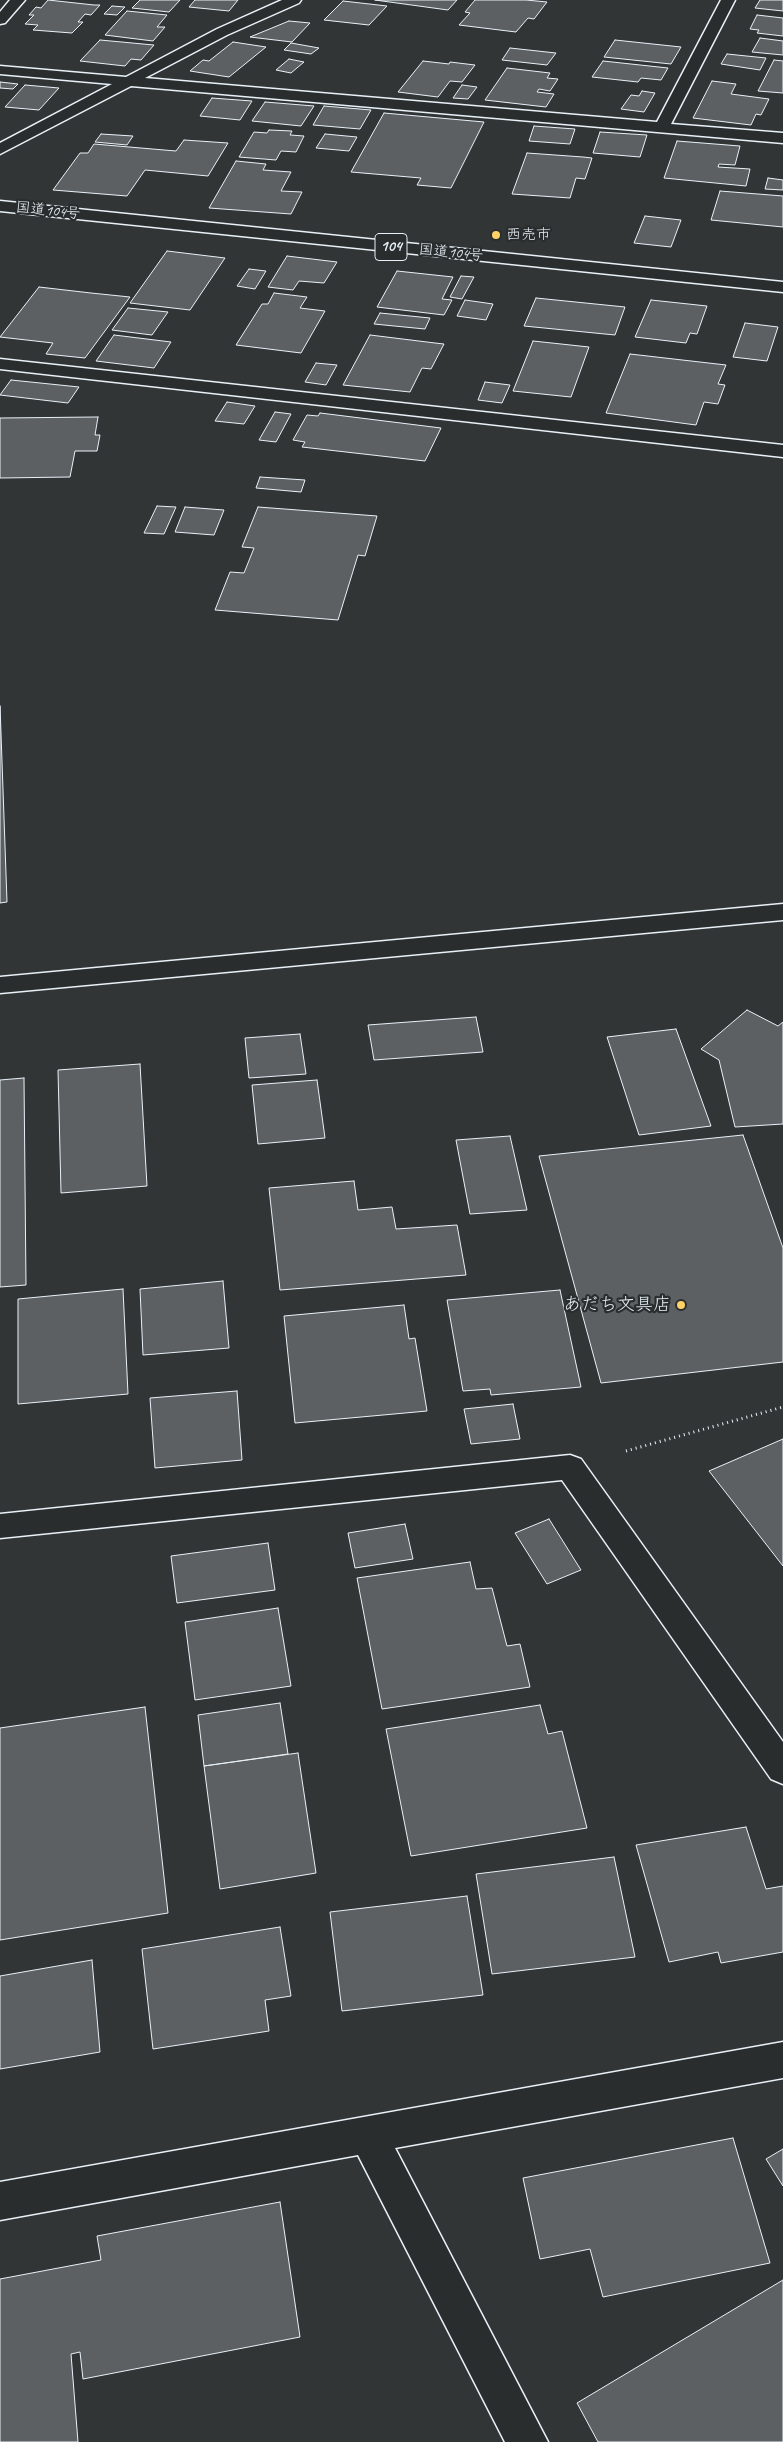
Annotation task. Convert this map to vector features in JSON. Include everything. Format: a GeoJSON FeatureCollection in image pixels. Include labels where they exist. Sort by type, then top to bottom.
{"type":"FeatureCollection","features":[{"type":"Feature","properties":{"kind":"main road"},"geometry":{"type":"LineString","coordinates":[[0,20],[18,0]]}},
{"type":"Feature","properties":{"kind":"main road"},"geometry":{"type":"LineString","coordinates":[[0,148],[222,32],[294,0]]}},
{"type":"Feature","properties":{"kind":"main road"},"geometry":{"type":"LineString","coordinates":[[662,127],[728,0]]}},
{"type":"Feature","properties":{"kind":"main road"},"geometry":{"type":"LineString","coordinates":[[0,70],[783,138]]}},
{"type":"Feature","properties":{"kind":"main road","name":"国道104号"},"geometry":{"type":"LineString","coordinates":[[0,206],[783,288]]}},
{"type":"Feature","properties":{"kind":"main road"},"geometry":{"type":"LineString","coordinates":[[0,364],[783,451]]}},
{"type":"Feature","properties":{"kind":"main road"},"geometry":{"type":"LineString","coordinates":[[0,985],[783,912]]}},
{"type":"Feature","properties":{"kind":"main road"},"geometry":{"type":"LineString","coordinates":[[0,1526],[570,1467],[783,1769]]}},
{"type":"Feature","properties":{"kind":"main road"},"geometry":{"type":"LineString","coordinates":[[0,2201],[783,2060]]}},
{"type":"Feature","properties":{"kind":"main road"},"geometry":{"type":"LineString","coordinates":[[368,2134],[527,2442]]}},
{"type":"Feature","properties":{"kind":"path"},"geometry":{"type":"LineString","coordinates":[[570,1467],[783,1407]]}},
{"type":"Feature","properties":{"kind":"building"},"geometry":{"type":"Polygon","coordinates":[[[48,0],[100,5],[91,15],[85,14],[78,22],[83,22],[72,33],[33,30],[38,25],[25,24],[34,15],[29,15],[36,7],[41,8],[48,0]]]}},
{"type":"Feature","properties":{"kind":"building"},"geometry":{"type":"Polygon","coordinates":[[[140,0],[180,0],[169,12],[132,8],[140,0]]]}},
{"type":"Feature","properties":{"kind":"building"},"geometry":{"type":"Polygon","coordinates":[[[195,0],[238,0],[229,11],[189,7],[195,0]]]}},
{"type":"Feature","properties":{"kind":"building"},"geometry":{"type":"Polygon","coordinates":[[[375,0],[457,0],[448,10],[375,0]]]}},
{"type":"Feature","properties":{"kind":"building"},"geometry":{"type":"Polygon","coordinates":[[[475,0],[547,2],[534,19],[528,18],[516,32],[459,25],[470,13],[465,12],[475,0]]]}},
{"type":"Feature","properties":{"kind":"building"},"geometry":{"type":"Polygon","coordinates":[[[760,0],[783,0],[783,11],[755,8],[760,0]]]}},
{"type":"Feature","properties":{"kind":"building"},"geometry":{"type":"Polygon","coordinates":[[[343,1],[387,6],[369,25],[324,20],[343,1]]]}},
{"type":"Feature","properties":{"kind":"building"},"geometry":{"type":"Polygon","coordinates":[[[112,6],[125,7],[117,15],[104,14],[112,6]]]}},
{"type":"Feature","properties":{"kind":"building"},"geometry":{"type":"Polygon","coordinates":[[[127,11],[167,15],[157,27],[165,27],[153,41],[105,35],[127,11]]]}},
{"type":"Feature","properties":{"kind":"building"},"geometry":{"type":"Polygon","coordinates":[[[757,15],[783,18],[783,36],[757,33],[759,30],[750,29],[757,15]]]}},
{"type":"Feature","properties":{"kind":"building"},"geometry":{"type":"Polygon","coordinates":[[[289,21],[310,23],[292,42],[250,37],[289,21]]]}},
{"type":"Feature","properties":{"kind":"building"},"geometry":{"type":"Polygon","coordinates":[[[760,38],[783,41],[783,55],[752,52],[760,38]]]}},
{"type":"Feature","properties":{"kind":"building"},"geometry":{"type":"Polygon","coordinates":[[[100,40],[154,45],[141,60],[131,59],[125,66],[80,61],[100,40]]]}},
{"type":"Feature","properties":{"kind":"building"},"geometry":{"type":"Polygon","coordinates":[[[615,40],[681,47],[671,64],[604,57],[615,40]]]}},
{"type":"Feature","properties":{"kind":"building"},"geometry":{"type":"Polygon","coordinates":[[[233,42],[266,47],[229,77],[190,71],[203,60],[209,61],[233,42]]]}},
{"type":"Feature","properties":{"kind":"building"},"geometry":{"type":"Polygon","coordinates":[[[291,43],[319,48],[311,54],[284,50],[291,43]]]}},
{"type":"Feature","properties":{"kind":"building"},"geometry":{"type":"Polygon","coordinates":[[[510,48],[556,53],[547,65],[502,60],[510,48]]]}},
{"type":"Feature","properties":{"kind":"building"},"geometry":{"type":"Polygon","coordinates":[[[727,54],[766,58],[760,70],[721,64],[727,54]]]}},
{"type":"Feature","properties":{"kind":"building"},"geometry":{"type":"Polygon","coordinates":[[[289,59],[304,62],[291,73],[276,70],[289,59]]]}},
{"type":"Feature","properties":{"kind":"building"},"geometry":{"type":"Polygon","coordinates":[[[774,60],[783,61],[783,93],[758,91],[774,60]]]}},
{"type":"Feature","properties":{"kind":"building"},"geometry":{"type":"Polygon","coordinates":[[[423,61],[475,65],[462,82],[450,81],[438,97],[398,92],[423,61]]]}},
{"type":"Feature","properties":{"kind":"building"},"geometry":{"type":"Polygon","coordinates":[[[603,61],[668,68],[661,80],[641,78],[638,82],[592,77],[603,61]]]}},
{"type":"Feature","properties":{"kind":"building"},"geometry":{"type":"Polygon","coordinates":[[[507,68],[550,73],[547,78],[558,79],[550,91],[539,89],[537,92],[554,94],[546,107],[485,100],[507,68]]]}},
{"type":"Feature","properties":{"kind":"building"},"geometry":{"type":"Polygon","coordinates":[[[712,81],[736,84],[731,94],[769,99],[761,115],[756,114],[751,125],[693,118],[712,81]]]}},
{"type":"Feature","properties":{"kind":"building"},"geometry":{"type":"Polygon","coordinates":[[[0,82],[18,84],[13,89],[0,88],[0,82]]]}},
{"type":"Feature","properties":{"kind":"building"},"geometry":{"type":"Polygon","coordinates":[[[25,85],[59,88],[39,110],[5,107],[25,85]]]}},
{"type":"Feature","properties":{"kind":"building"},"geometry":{"type":"Polygon","coordinates":[[[462,85],[477,87],[468,99],[453,98],[462,85]]]}},
{"type":"Feature","properties":{"kind":"building"},"geometry":{"type":"Polygon","coordinates":[[[642,91],[655,93],[644,112],[621,109],[631,95],[639,96],[642,91]]]}},
{"type":"Feature","properties":{"kind":"building"},"geometry":{"type":"Polygon","coordinates":[[[212,98],[252,101],[240,120],[200,116],[212,98]]]}},
{"type":"Feature","properties":{"kind":"building"},"geometry":{"type":"Polygon","coordinates":[[[265,102],[314,106],[301,126],[252,121],[265,102]]]}},
{"type":"Feature","properties":{"kind":"building"},"geometry":{"type":"Polygon","coordinates":[[[324,106],[371,110],[360,129],[313,125],[324,106]]]}},
{"type":"Feature","properties":{"kind":"building"},"geometry":{"type":"Polygon","coordinates":[[[384,113],[484,122],[451,188],[417,185],[421,178],[351,172],[384,113]]]}},
{"type":"Feature","properties":{"kind":"building"},"geometry":{"type":"Polygon","coordinates":[[[534,126],[575,129],[570,144],[529,141],[534,126]]]}},
{"type":"Feature","properties":{"kind":"building"},"geometry":{"type":"Polygon","coordinates":[[[269,130],[292,131],[290,135],[304,136],[296,152],[281,151],[276,160],[239,157],[254,132],[267,133],[269,130]]]}},
{"type":"Feature","properties":{"kind":"building"},"geometry":{"type":"Polygon","coordinates":[[[600,132],[647,135],[640,157],[593,153],[600,132]]]}},
{"type":"Feature","properties":{"kind":"building"},"geometry":{"type":"Polygon","coordinates":[[[101,134],[133,136],[127,145],[95,142],[101,134]]]}},
{"type":"Feature","properties":{"kind":"building"},"geometry":{"type":"Polygon","coordinates":[[[325,134],[357,137],[349,151],[316,148],[325,134]]]}},
{"type":"Feature","properties":{"kind":"building"},"geometry":{"type":"Polygon","coordinates":[[[184,140],[228,143],[208,176],[145,170],[127,196],[53,190],[80,153],[88,153],[94,144],[176,151],[184,140]]]}},
{"type":"Feature","properties":{"kind":"building"},"geometry":{"type":"Polygon","coordinates":[[[677,141],[740,146],[735,165],[719,164],[718,167],[750,169],[746,186],[664,178],[677,141]]]}},
{"type":"Feature","properties":{"kind":"building"},"geometry":{"type":"Polygon","coordinates":[[[527,153],[592,158],[585,179],[576,178],[570,198],[512,194],[527,153]]]}},
{"type":"Feature","properties":{"kind":"building"},"geometry":{"type":"Polygon","coordinates":[[[236,161],[266,164],[263,170],[291,172],[281,191],[302,192],[291,214],[209,208],[236,161]]]}},
{"type":"Feature","properties":{"kind":"building"},"geometry":{"type":"Polygon","coordinates":[[[768,178],[783,180],[783,190],[765,189],[768,178]]]}},
{"type":"Feature","properties":{"kind":"building"},"geometry":{"type":"Polygon","coordinates":[[[720,191],[783,196],[783,227],[711,220],[720,191]]]}},
{"type":"Feature","properties":{"kind":"building"},"geometry":{"type":"Polygon","coordinates":[[[645,216],[681,220],[671,247],[634,243],[645,216]]]}},
{"type":"Feature","properties":{"kind":"building"},"geometry":{"type":"Polygon","coordinates":[[[167,251],[225,258],[190,310],[130,303],[167,251]]]}},
{"type":"Feature","properties":{"kind":"building"},"geometry":{"type":"Polygon","coordinates":[[[287,256],[337,262],[324,283],[299,281],[293,290],[268,287],[287,256]]]}},
{"type":"Feature","properties":{"kind":"building"},"geometry":{"type":"Polygon","coordinates":[[[249,269],[266,271],[255,289],[237,286],[249,269]]]}},
{"type":"Feature","properties":{"kind":"building"},"geometry":{"type":"Polygon","coordinates":[[[397,271],[453,277],[442,299],[452,300],[444,315],[377,307],[397,271]]]}},
{"type":"Feature","properties":{"kind":"building"},"geometry":{"type":"Polygon","coordinates":[[[461,276],[474,277],[462,299],[450,297],[461,276]]]}},
{"type":"Feature","properties":{"kind":"building"},"geometry":{"type":"Polygon","coordinates":[[[39,287],[130,297],[85,358],[46,354],[53,343],[0,337],[39,287]]]}},
{"type":"Feature","properties":{"kind":"building"},"geometry":{"type":"Polygon","coordinates":[[[274,293],[307,297],[300,308],[325,311],[301,353],[236,345],[262,304],[268,304],[274,293]]]}},
{"type":"Feature","properties":{"kind":"building"},"geometry":{"type":"Polygon","coordinates":[[[536,298],[625,307],[615,335],[524,326],[536,298]]]}},
{"type":"Feature","properties":{"kind":"building"},"geometry":{"type":"Polygon","coordinates":[[[465,300],[493,304],[486,320],[457,316],[465,300]]]}},
{"type":"Feature","properties":{"kind":"building"},"geometry":{"type":"Polygon","coordinates":[[[651,300],[707,306],[697,334],[690,333],[686,343],[635,337],[651,300]]]}},
{"type":"Feature","properties":{"kind":"building"},"geometry":{"type":"Polygon","coordinates":[[[128,308],[168,312],[152,335],[112,330],[128,308]]]}},
{"type":"Feature","properties":{"kind":"building"},"geometry":{"type":"Polygon","coordinates":[[[380,313],[430,318],[425,329],[374,324],[380,313]]]}},
{"type":"Feature","properties":{"kind":"building"},"geometry":{"type":"Polygon","coordinates":[[[745,323],[778,327],[767,361],[733,357],[745,323]]]}},
{"type":"Feature","properties":{"kind":"building"},"geometry":{"type":"Polygon","coordinates":[[[114,335],[171,342],[154,368],[96,361],[114,335]]]}},
{"type":"Feature","properties":{"kind":"building"},"geometry":{"type":"Polygon","coordinates":[[[370,335],[444,344],[431,369],[422,368],[410,392],[343,385],[370,335]]]}},
{"type":"Feature","properties":{"kind":"building"},"geometry":{"type":"Polygon","coordinates":[[[533,341],[589,347],[571,397],[513,391],[533,341]]]}},
{"type":"Feature","properties":{"kind":"building"},"geometry":{"type":"Polygon","coordinates":[[[630,354],[726,365],[718,384],[725,385],[718,404],[704,402],[696,425],[606,413],[630,354]]]}},
{"type":"Feature","properties":{"kind":"building"},"geometry":{"type":"Polygon","coordinates":[[[316,363],[337,365],[326,385],[305,382],[316,363]]]}},
{"type":"Feature","properties":{"kind":"building"},"geometry":{"type":"Polygon","coordinates":[[[11,380],[79,387],[68,403],[0,395],[11,380]]]}},
{"type":"Feature","properties":{"kind":"building"},"geometry":{"type":"Polygon","coordinates":[[[485,382],[510,385],[502,403],[478,400],[485,382]]]}},
{"type":"Feature","properties":{"kind":"building"},"geometry":{"type":"Polygon","coordinates":[[[227,402],[255,406],[244,424],[215,421],[227,402]]]}},
{"type":"Feature","properties":{"kind":"building"},"geometry":{"type":"Polygon","coordinates":[[[275,412],[291,414],[276,442],[259,440],[275,412]]]}},
{"type":"Feature","properties":{"kind":"building"},"geometry":{"type":"Polygon","coordinates":[[[320,413],[441,428],[425,461],[302,447],[305,442],[293,440],[307,415],[318,416],[320,413]]]}},
{"type":"Feature","properties":{"kind":"building"},"geometry":{"type":"Polygon","coordinates":[[[98,417],[95,435],[100,435],[97,451],[75,451],[70,477],[0,478],[0,418],[98,417]]]}},
{"type":"Feature","properties":{"kind":"building"},"geometry":{"type":"Polygon","coordinates":[[[260,477],[305,480],[301,492],[256,488],[260,477]]]}},
{"type":"Feature","properties":{"kind":"building"},"geometry":{"type":"Polygon","coordinates":[[[157,506],[176,507],[164,534],[144,533],[157,506]]]}},
{"type":"Feature","properties":{"kind":"building"},"geometry":{"type":"Polygon","coordinates":[[[185,507],[224,510],[214,535],[175,532],[185,507]]]}},
{"type":"Feature","properties":{"kind":"building"},"geometry":{"type":"Polygon","coordinates":[[[258,507],[377,516],[365,556],[358,555],[338,620],[215,610],[230,572],[244,573],[254,548],[242,547],[258,507]]]}},
{"type":"Feature","properties":{"kind":"building"},"geometry":{"type":"Polygon","coordinates":[[[0,706],[7,902],[0,903],[0,706]]]}},
{"type":"Feature","properties":{"kind":"building"},"geometry":{"type":"Polygon","coordinates":[[[747,1010],[778,1026],[783,1022],[783,1124],[735,1127],[719,1060],[701,1049],[747,1010]]]}},
{"type":"Feature","properties":{"kind":"building"},"geometry":{"type":"Polygon","coordinates":[[[476,1017],[483,1052],[374,1060],[368,1025],[476,1017]]]}},
{"type":"Feature","properties":{"kind":"building"},"geometry":{"type":"Polygon","coordinates":[[[676,1029],[711,1126],[639,1135],[607,1037],[676,1029]]]}},
{"type":"Feature","properties":{"kind":"building"},"geometry":{"type":"Polygon","coordinates":[[[300,1034],[306,1074],[249,1078],[245,1038],[300,1034]]]}},
{"type":"Feature","properties":{"kind":"building"},"geometry":{"type":"Polygon","coordinates":[[[140,1064],[147,1186],[61,1193],[58,1070],[140,1064]]]}},
{"type":"Feature","properties":{"kind":"building"},"geometry":{"type":"Polygon","coordinates":[[[24,1078],[26,1285],[0,1287],[0,1080],[24,1078]]]}},
{"type":"Feature","properties":{"kind":"building"},"geometry":{"type":"Polygon","coordinates":[[[317,1080],[325,1138],[258,1144],[252,1085],[317,1080]]]}},
{"type":"Feature","properties":{"kind":"building","name":"あだち文具店"},"geometry":{"type":"Polygon","coordinates":[[[743,1135],[783,1248],[783,1362],[601,1383],[539,1156],[743,1135]]]}},
{"type":"Feature","properties":{"kind":"building"},"geometry":{"type":"Polygon","coordinates":[[[510,1136],[527,1210],[470,1214],[456,1140],[510,1136]]]}},
{"type":"Feature","properties":{"kind":"building"},"geometry":{"type":"Polygon","coordinates":[[[354,1181],[358,1210],[392,1207],[396,1229],[457,1225],[466,1275],[280,1290],[269,1188],[354,1181]]]}},
{"type":"Feature","properties":{"kind":"building"},"geometry":{"type":"Polygon","coordinates":[[[223,1281],[229,1348],[143,1355],[140,1289],[223,1281]]]}},
{"type":"Feature","properties":{"kind":"building"},"geometry":{"type":"Polygon","coordinates":[[[123,1289],[128,1394],[18,1404],[18,1299],[123,1289]]]}},
{"type":"Feature","properties":{"kind":"building"},"geometry":{"type":"Polygon","coordinates":[[[560,1290],[581,1387],[491,1395],[490,1389],[463,1391],[447,1300],[560,1290]]]}},
{"type":"Feature","properties":{"kind":"building"},"geometry":{"type":"Polygon","coordinates":[[[404,1305],[409,1339],[415,1338],[427,1411],[295,1423],[284,1316],[404,1305]]]}},
{"type":"Feature","properties":{"kind":"building"},"geometry":{"type":"Polygon","coordinates":[[[237,1391],[242,1460],[155,1468],[150,1398],[237,1391]]]}},
{"type":"Feature","properties":{"kind":"building"},"geometry":{"type":"Polygon","coordinates":[[[513,1404],[520,1439],[471,1444],[464,1409],[513,1404]]]}},
{"type":"Feature","properties":{"kind":"building"},"geometry":{"type":"Polygon","coordinates":[[[783,1439],[783,1566],[709,1471],[783,1439]]]}},
{"type":"Feature","properties":{"kind":"building"},"geometry":{"type":"Polygon","coordinates":[[[549,1519],[581,1570],[547,1584],[515,1533],[549,1519]]]}},
{"type":"Feature","properties":{"kind":"building"},"geometry":{"type":"Polygon","coordinates":[[[405,1524],[413,1559],[355,1568],[348,1533],[405,1524]]]}},
{"type":"Feature","properties":{"kind":"building"},"geometry":{"type":"Polygon","coordinates":[[[268,1543],[275,1590],[177,1603],[171,1556],[268,1543]]]}},
{"type":"Feature","properties":{"kind":"building"},"geometry":{"type":"Polygon","coordinates":[[[470,1562],[476,1589],[492,1588],[507,1646],[520,1644],[530,1687],[382,1709],[357,1578],[470,1562]]]}},
{"type":"Feature","properties":{"kind":"building"},"geometry":{"type":"Polygon","coordinates":[[[278,1608],[291,1686],[195,1700],[185,1622],[278,1608]]]}},
{"type":"Feature","properties":{"kind":"building"},"geometry":{"type":"Polygon","coordinates":[[[280,1703],[288,1754],[204,1766],[198,1715],[280,1703]]]}},
{"type":"Feature","properties":{"kind":"building"},"geometry":{"type":"Polygon","coordinates":[[[540,1705],[548,1734],[562,1731],[587,1828],[411,1856],[386,1729],[540,1705]]]}},
{"type":"Feature","properties":{"kind":"building"},"geometry":{"type":"Polygon","coordinates":[[[145,1707],[168,1913],[0,1940],[0,1728],[145,1707]]]}},
{"type":"Feature","properties":{"kind":"building"},"geometry":{"type":"Polygon","coordinates":[[[298,1753],[316,1873],[220,1889],[204,1766],[298,1753]]]}},
{"type":"Feature","properties":{"kind":"building"},"geometry":{"type":"Polygon","coordinates":[[[746,1827],[766,1889],[783,1886],[783,1952],[721,1963],[718,1952],[669,1962],[636,1845],[746,1827]]]}},
{"type":"Feature","properties":{"kind":"building"},"geometry":{"type":"Polygon","coordinates":[[[614,1857],[635,1957],[492,1974],[476,1874],[614,1857]]]}},
{"type":"Feature","properties":{"kind":"building"},"geometry":{"type":"Polygon","coordinates":[[[467,1896],[483,1995],[342,2011],[330,1912],[467,1896]]]}},
{"type":"Feature","properties":{"kind":"building"},"geometry":{"type":"Polygon","coordinates":[[[280,1927],[291,1996],[265,2000],[269,2031],[153,2049],[142,1949],[280,1927]]]}},
{"type":"Feature","properties":{"kind":"building"},"geometry":{"type":"Polygon","coordinates":[[[92,1960],[100,2052],[0,2069],[0,1976],[92,1960]]]}},
{"type":"Feature","properties":{"kind":"building"},"geometry":{"type":"Polygon","coordinates":[[[733,2138],[770,2263],[603,2297],[590,2249],[540,2259],[523,2178],[733,2138]]]}},
{"type":"Feature","properties":{"kind":"building"},"geometry":{"type":"Polygon","coordinates":[[[783,2149],[783,2186],[766,2159],[783,2149]]]}},
{"type":"Feature","properties":{"kind":"building"},"geometry":{"type":"Polygon","coordinates":[[[280,2202],[300,2337],[83,2379],[80,2352],[71,2354],[78,2442],[0,2442],[0,2279],[101,2260],[97,2236],[280,2202]]]}},
{"type":"Feature","properties":{"kind":"building"},"geometry":{"type":"Polygon","coordinates":[[[783,2280],[783,2442],[598,2442],[577,2403],[783,2280]]]}},
{"type":"Feature","properties":{"kind":"place","name":"西売市"},"geometry":{"type":"Point","coordinates":[496,235]}},
{"type":"Feature","properties":{"kind":"place","name":"あだち文具店"},"geometry":{"type":"Point","coordinates":[681,1305]}}]}
